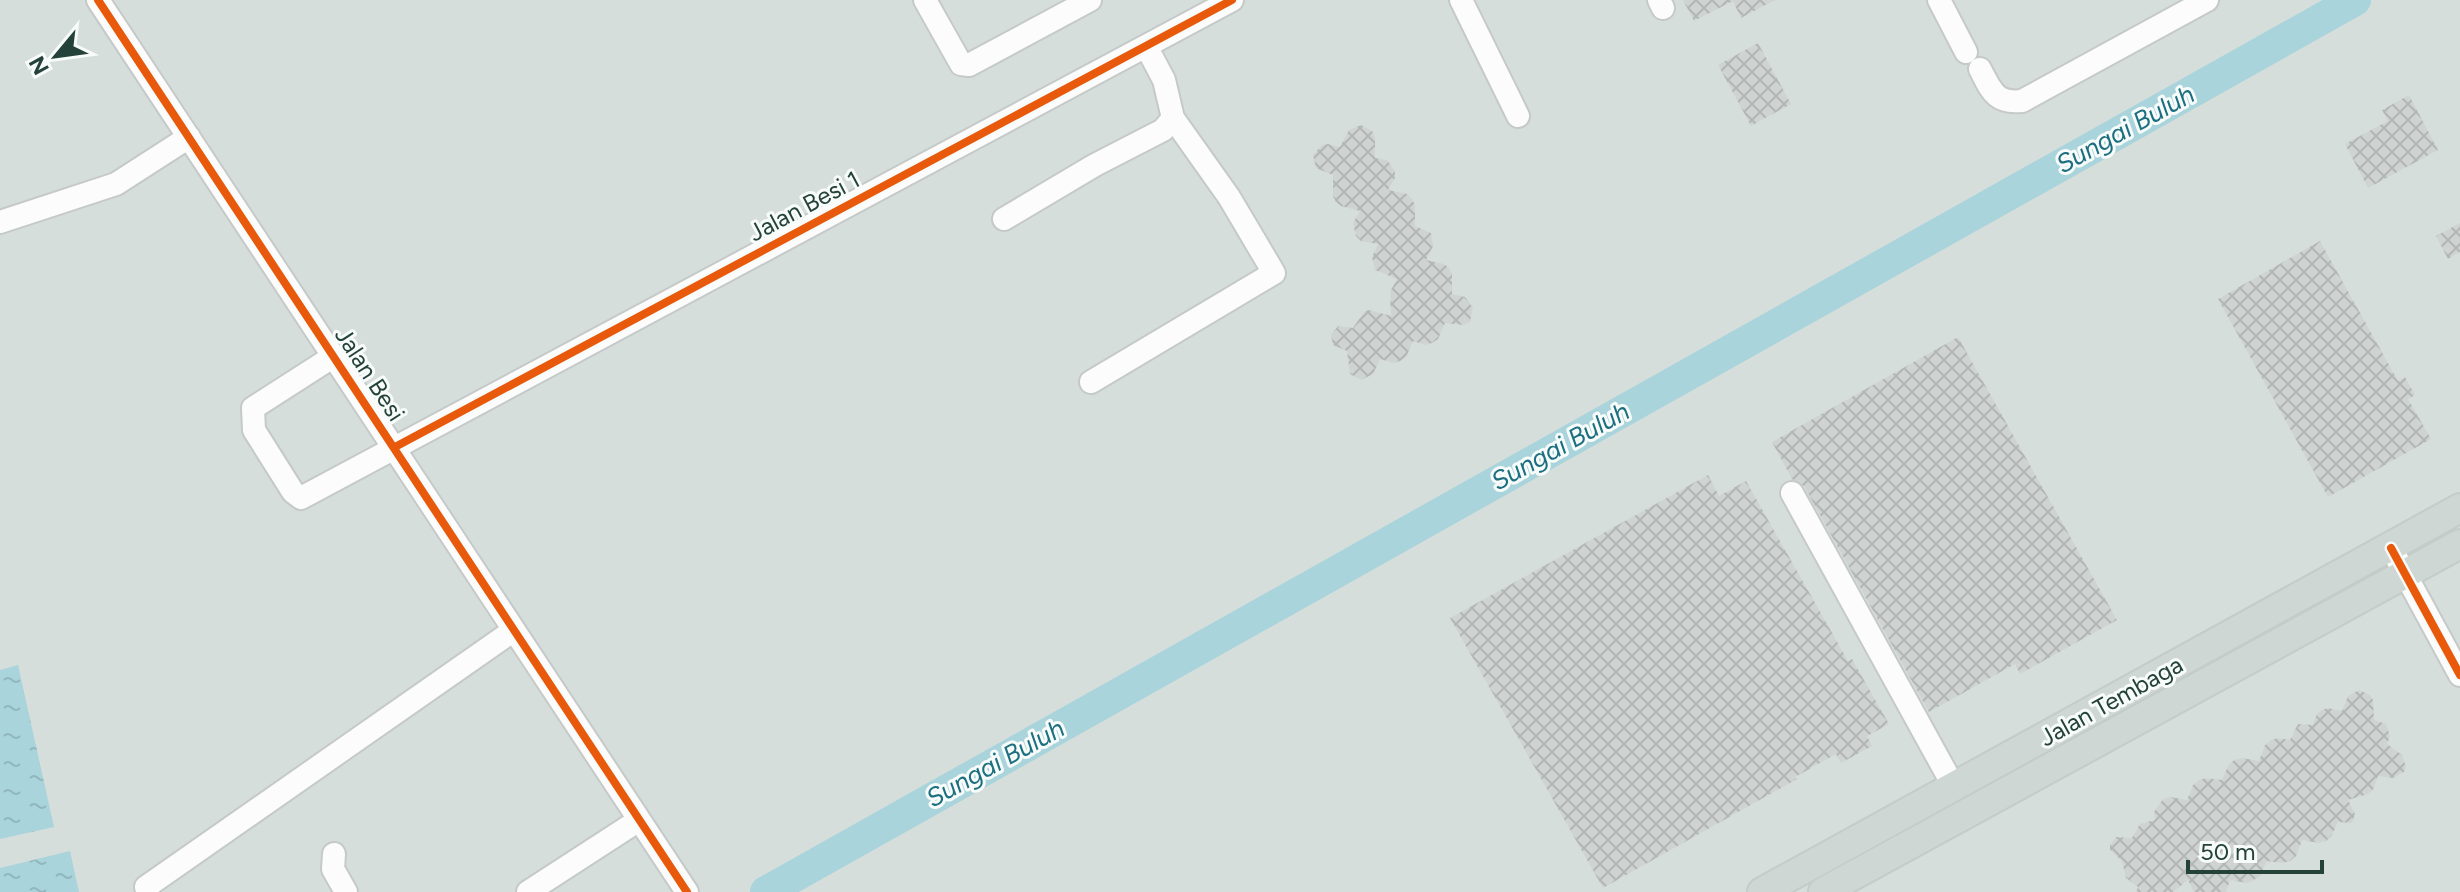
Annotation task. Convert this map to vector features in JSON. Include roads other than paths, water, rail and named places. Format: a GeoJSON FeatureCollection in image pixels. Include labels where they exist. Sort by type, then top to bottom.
{"type":"FeatureCollection","features":[{"type":"Feature","properties":{"kind":"main road","name":"Jalan Tembaga"},"geometry":{"type":"LineString","coordinates":[[1762,892],[2460,508]]}},
{"type":"Feature","properties":{"kind":"main road","name":"Jalan Tembaga"},"geometry":{"type":"LineString","coordinates":[[1823,892],[2460,544]]}},
{"type":"Feature","properties":{"kind":"street","name":"Jalan Besi"},"geometry":{"type":"LineString","coordinates":[[98,0],[682,886]]}},
{"type":"Feature","properties":{"kind":"street"},"geometry":{"type":"LineString","coordinates":[[925,0],[961,64],[969,65],[1090,0]]}},
{"type":"Feature","properties":{"kind":"street","name":"Jalan Besi 1"},"geometry":{"type":"LineString","coordinates":[[334,356],[253,408],[254,430],[293,492],[301,498],[1232,0]]}},
{"type":"Feature","properties":{"kind":"street"},"geometry":{"type":"LineString","coordinates":[[1461,0],[1518,116]]}},
{"type":"Feature","properties":{"kind":"street"},"geometry":{"type":"LineString","coordinates":[[1939,0],[1993,94],[2007,102],[2022,101],[2207,0]]}},
{"type":"Feature","properties":{"kind":"street"},"geometry":{"type":"LineString","coordinates":[[1091,382],[1274,273],[1229,197],[1173,118],[1164,80],[1146,46]]}},
{"type":"Feature","properties":{"kind":"street"},"geometry":{"type":"LineString","coordinates":[[1004,219],[1095,165],[1163,130],[1173,118]]}},
{"type":"Feature","properties":{"kind":"street"},"geometry":{"type":"LineString","coordinates":[[0,222],[116,184],[189,137]]}},
{"type":"Feature","properties":{"kind":"street"},"geometry":{"type":"LineString","coordinates":[[1792,493],[1954,787]]}},
{"type":"Feature","properties":{"kind":"street"},"geometry":{"type":"LineString","coordinates":[[2391,548],[2460,675]]}},
{"type":"Feature","properties":{"kind":"street"},"geometry":{"type":"LineString","coordinates":[[146,887],[514,630]]}},
{"type":"Feature","properties":{"kind":"street"},"geometry":{"type":"LineString","coordinates":[[528,892],[639,820]]}},
{"type":"Feature","properties":{"kind":"street"},"geometry":{"type":"LineString","coordinates":[[334,854],[333,869],[346,892]]}},
{"type":"Feature","properties":{"kind":"water"},"geometry":{"type":"Polygon","coordinates":[[[18,665],[54,827],[0,839],[0,670],[18,665]]]}},
{"type":"Feature","properties":{"kind":"water"},"geometry":{"type":"Polygon","coordinates":[[[70,851],[79,892],[0,892],[0,868],[70,851]]]}},
{"type":"Feature","properties":{"kind":"waterway","name":"Sungai Buluh"},"geometry":{"type":"LineString","coordinates":[[766,892],[2355,0]]}}]}
